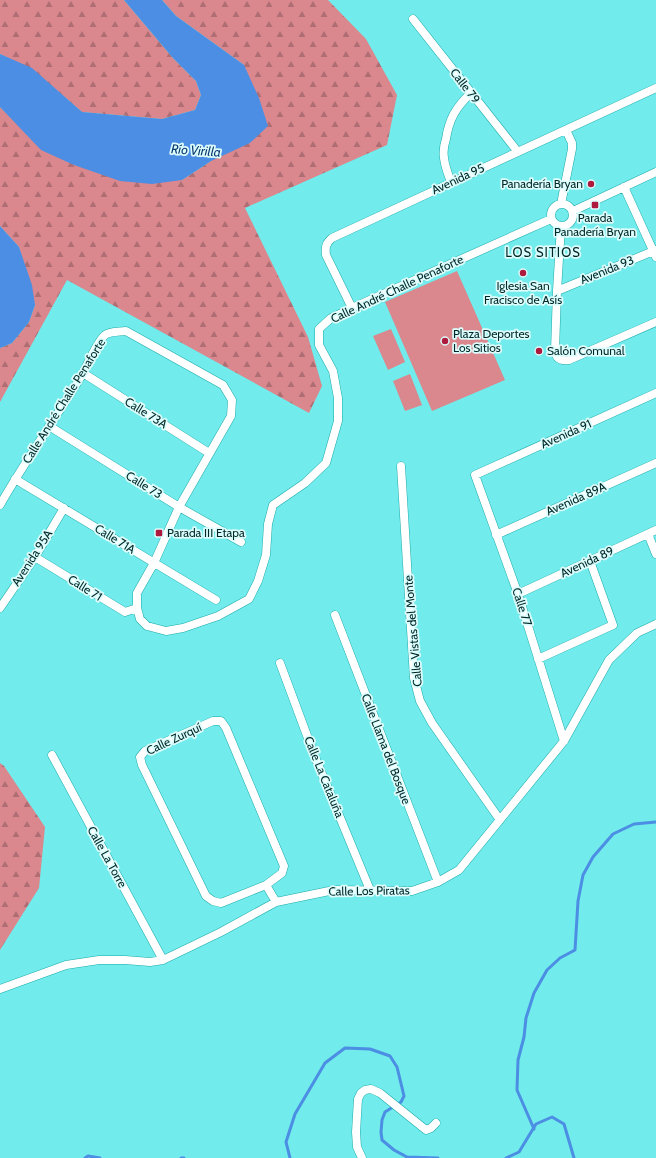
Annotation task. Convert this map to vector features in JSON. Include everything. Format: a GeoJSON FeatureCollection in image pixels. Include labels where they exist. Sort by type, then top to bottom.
{"type":"FeatureCollection","features":[{"type":"Feature","properties":{"kind":"street","name":"Calle 79"},"geometry":{"type":"LineString","coordinates":[[413,19],[518,152]]}},
{"type":"Feature","properties":{"kind":"street","name":"Avenida 95"},"geometry":{"type":"LineString","coordinates":[[352,308],[326,255],[325,248],[327,242],[332,238],[656,88]]}},
{"type":"Feature","properties":{"kind":"street"},"geometry":{"type":"LineString","coordinates":[[451,182],[446,169],[444,157],[446,136],[455,110],[471,93]]}},
{"type":"Feature","properties":{"kind":"street"},"geometry":{"type":"LineString","coordinates":[[561,204],[572,149],[572,143],[566,130]]}},
{"type":"Feature","properties":{"kind":"street"},"geometry":{"type":"LineString","coordinates":[[573,211],[656,172]]}},
{"type":"Feature","properties":{"kind":"street"},"geometry":{"type":"LineString","coordinates":[[624,187],[655,253]]}},
{"type":"Feature","properties":{"kind":"street"},"geometry":{"type":"LineString","coordinates":[[557,205],[568,205],[573,211],[574,215],[572,220],[566,226],[557,225],[551,219],[552,211],[557,205]]}},
{"type":"Feature","properties":{"kind":"street","name":"Calle André Challe Penaforte"},"geometry":{"type":"LineString","coordinates":[[0,505],[15,479],[83,374],[100,341],[106,334],[126,331],[223,384],[232,400],[231,416],[179,507],[154,563],[137,593],[137,608],[140,619],[147,626],[166,631],[183,628],[218,616],[249,599],[258,581],[266,555],[268,524],[273,505],[306,483],[326,462],[338,421],[338,398],[333,371],[319,346],[319,329],[331,318],[352,308],[551,219]]}},
{"type":"Feature","properties":{"kind":"street"},"geometry":{"type":"LineString","coordinates":[[561,226],[557,291],[556,356],[564,361],[569,360],[656,322]]}},
{"type":"Feature","properties":{"kind":"street","name":"Avenida 93"},"geometry":{"type":"LineString","coordinates":[[557,291],[655,253]]}},
{"type":"Feature","properties":{"kind":"street","name":"Calle 73A"},"geometry":{"type":"LineString","coordinates":[[83,374],[209,453]]}},
{"type":"Feature","properties":{"kind":"street","name":"Avenida 91"},"geometry":{"type":"LineString","coordinates":[[475,475],[656,393]]}},
{"type":"Feature","properties":{"kind":"street","name":"Calle 73"},"geometry":{"type":"LineString","coordinates":[[49,426],[179,507],[241,542]]}},
{"type":"Feature","properties":{"kind":"street","name":"Avenida 89A"},"geometry":{"type":"LineString","coordinates":[[496,535],[656,463]]}},
{"type":"Feature","properties":{"kind":"street","name":"Calle Vistas del Monte"},"geometry":{"type":"LineString","coordinates":[[401,466],[414,678],[420,701],[432,723],[500,820]]}},
{"type":"Feature","properties":{"kind":"street","name":"Calle 77"},"geometry":{"type":"LineString","coordinates":[[475,475],[518,594],[564,741]]}},
{"type":"Feature","properties":{"kind":"street","name":"Calle 71A"},"geometry":{"type":"LineString","coordinates":[[15,479],[216,600]]}},
{"type":"Feature","properties":{"kind":"street","name":"Avenida 95A"},"geometry":{"type":"LineString","coordinates":[[0,608],[35,557],[64,508]]}},
{"type":"Feature","properties":{"kind":"street","name":"Avenida 89"},"geometry":{"type":"LineString","coordinates":[[518,594],[656,530]]}},
{"type":"Feature","properties":{"kind":"street"},"geometry":{"type":"LineString","coordinates":[[648,534],[656,554]]}},
{"type":"Feature","properties":{"kind":"street","name":"Calle 71"},"geometry":{"type":"LineString","coordinates":[[35,557],[125,612],[137,608]]}},
{"type":"Feature","properties":{"kind":"street"},"geometry":{"type":"LineString","coordinates":[[538,659],[613,625],[590,561]]}},
{"type":"Feature","properties":{"kind":"street","name":"Calle Llama del Bosque"},"geometry":{"type":"LineString","coordinates":[[335,616],[438,882]]}},
{"type":"Feature","properties":{"kind":"street","name":"Calle Los Piratas"},"geometry":{"type":"LineString","coordinates":[[0,989],[66,965],[99,960],[150,962],[163,960],[221,932],[276,902],[334,890],[412,891],[438,882],[460,872],[564,741],[609,660],[637,633],[656,624]]}},
{"type":"Feature","properties":{"kind":"street","name":"Calle La Cataluña"},"geometry":{"type":"LineString","coordinates":[[280,663],[315,757],[370,890]]}},
{"type":"Feature","properties":{"kind":"street","name":"Calle Zurquí"},"geometry":{"type":"LineString","coordinates":[[213,721],[221,722],[226,728],[284,866],[282,873],[266,885],[221,902],[213,902],[206,896],[142,765],[140,757],[145,751],[213,721]]}},
{"type":"Feature","properties":{"kind":"street","name":"Calle La Torre"},"geometry":{"type":"LineString","coordinates":[[52,755],[163,960]]}},
{"type":"Feature","properties":{"kind":"street"},"geometry":{"type":"LineString","coordinates":[[266,885],[276,902]]}},
{"type":"Feature","properties":{"kind":"street"},"geometry":{"type":"LineString","coordinates":[[362,1158],[357,1147],[356,1125],[358,1099],[361,1093],[365,1090],[371,1089],[380,1093],[426,1130],[436,1124]]}},
{"type":"Feature","properties":{"kind":"green space"},"geometry":{"type":"Polygon","coordinates":[[[0,0],[124,0],[173,58],[196,81],[201,95],[195,110],[162,119],[82,112],[32,69],[0,54],[0,0]]]}},
{"type":"Feature","properties":{"kind":"green space"},"geometry":{"type":"Polygon","coordinates":[[[162,0],[328,0],[366,39],[397,95],[387,145],[245,208],[308,337],[322,386],[309,413],[67,280],[0,402],[0,348],[12,343],[29,322],[35,305],[19,247],[0,226],[0,107],[4,111],[182,180],[211,161],[244,65],[176,16],[162,0]]]}},
{"type":"Feature","properties":{"kind":"green space","name":"Plaza Deportes Los Sitios"},"geometry":{"type":"Polygon","coordinates":[[[457,271],[505,380],[432,411],[385,302],[457,271]]]}},
{"type":"Feature","properties":{"kind":"green space"},"geometry":{"type":"Polygon","coordinates":[[[391,329],[405,362],[388,370],[373,336],[391,329]]]}},
{"type":"Feature","properties":{"kind":"green space"},"geometry":{"type":"Polygon","coordinates":[[[410,374],[422,405],[405,411],[393,381],[410,374]]]}},
{"type":"Feature","properties":{"kind":"green space"},"geometry":{"type":"Polygon","coordinates":[[[0,763],[4,766],[45,827],[39,888],[0,950],[0,763]]]}},
{"type":"Feature","properties":{"kind":"water","name":"Río Virilla"},"geometry":{"type":"Polygon","coordinates":[[[124,0],[162,0],[176,16],[244,65],[259,98],[268,126],[250,143],[211,161],[182,180],[152,184],[120,181],[74,165],[41,150],[0,107],[0,54],[32,68],[82,112],[162,119],[195,110],[201,95],[196,81],[173,58],[124,0]]]}},
{"type":"Feature","properties":{"kind":"water"},"geometry":{"type":"Polygon","coordinates":[[[0,226],[19,247],[32,285],[35,305],[29,322],[12,343],[0,348],[0,226]]]}},
{"type":"Feature","properties":{"kind":"waterway"},"geometry":{"type":"LineString","coordinates":[[534,1129],[517,1090],[518,1060],[524,1037],[526,1018],[534,993],[547,970],[560,958],[575,950],[578,901],[583,875],[593,857],[613,834],[634,824],[656,822]]}},
{"type":"Feature","properties":{"kind":"waterway"},"geometry":{"type":"LineString","coordinates":[[290,1158],[286,1142],[295,1114],[325,1063],[345,1048],[370,1049],[390,1056],[397,1067],[404,1096],[398,1104]]}},
{"type":"Feature","properties":{"kind":"waterway"},"geometry":{"type":"LineString","coordinates":[[393,1107],[385,1112],[382,1120],[382,1140],[394,1150],[407,1157],[438,1158]]}},
{"type":"Feature","properties":{"kind":"waterway"},"geometry":{"type":"LineString","coordinates":[[506,1158],[519,1152],[536,1124],[552,1117],[564,1124],[574,1158]]}},
{"type":"Feature","properties":{"kind":"waterway"},"geometry":{"type":"LineString","coordinates":[[85,1158],[88,1156],[100,1158]]}},
{"type":"Feature","properties":{"kind":"place","name":"Panadería Bryan"},"geometry":{"type":"Point","coordinates":[591,184]}},
{"type":"Feature","properties":{"kind":"place","name":"Parada Panadería Bryan"},"geometry":{"type":"Point","coordinates":[595,205]}},
{"type":"Feature","properties":{"kind":"place","name":"Iglesia San Fracisco de Asís"},"geometry":{"type":"Point","coordinates":[523,273]}},
{"type":"Feature","properties":{"kind":"place","name":"Plaza Deportes Los Sitios"},"geometry":{"type":"Point","coordinates":[445,341]}},
{"type":"Feature","properties":{"kind":"place","name":"Salón Comunal"},"geometry":{"type":"Point","coordinates":[539,351]}},
{"type":"Feature","properties":{"kind":"place","name":"Parada III Etapa"},"geometry":{"type":"Point","coordinates":[159,533]}},
{"type":"Feature","properties":{"kind":"district","name":"LOS SITIOS"},"geometry":{"type":"Point","coordinates":[543,252]}}]}
